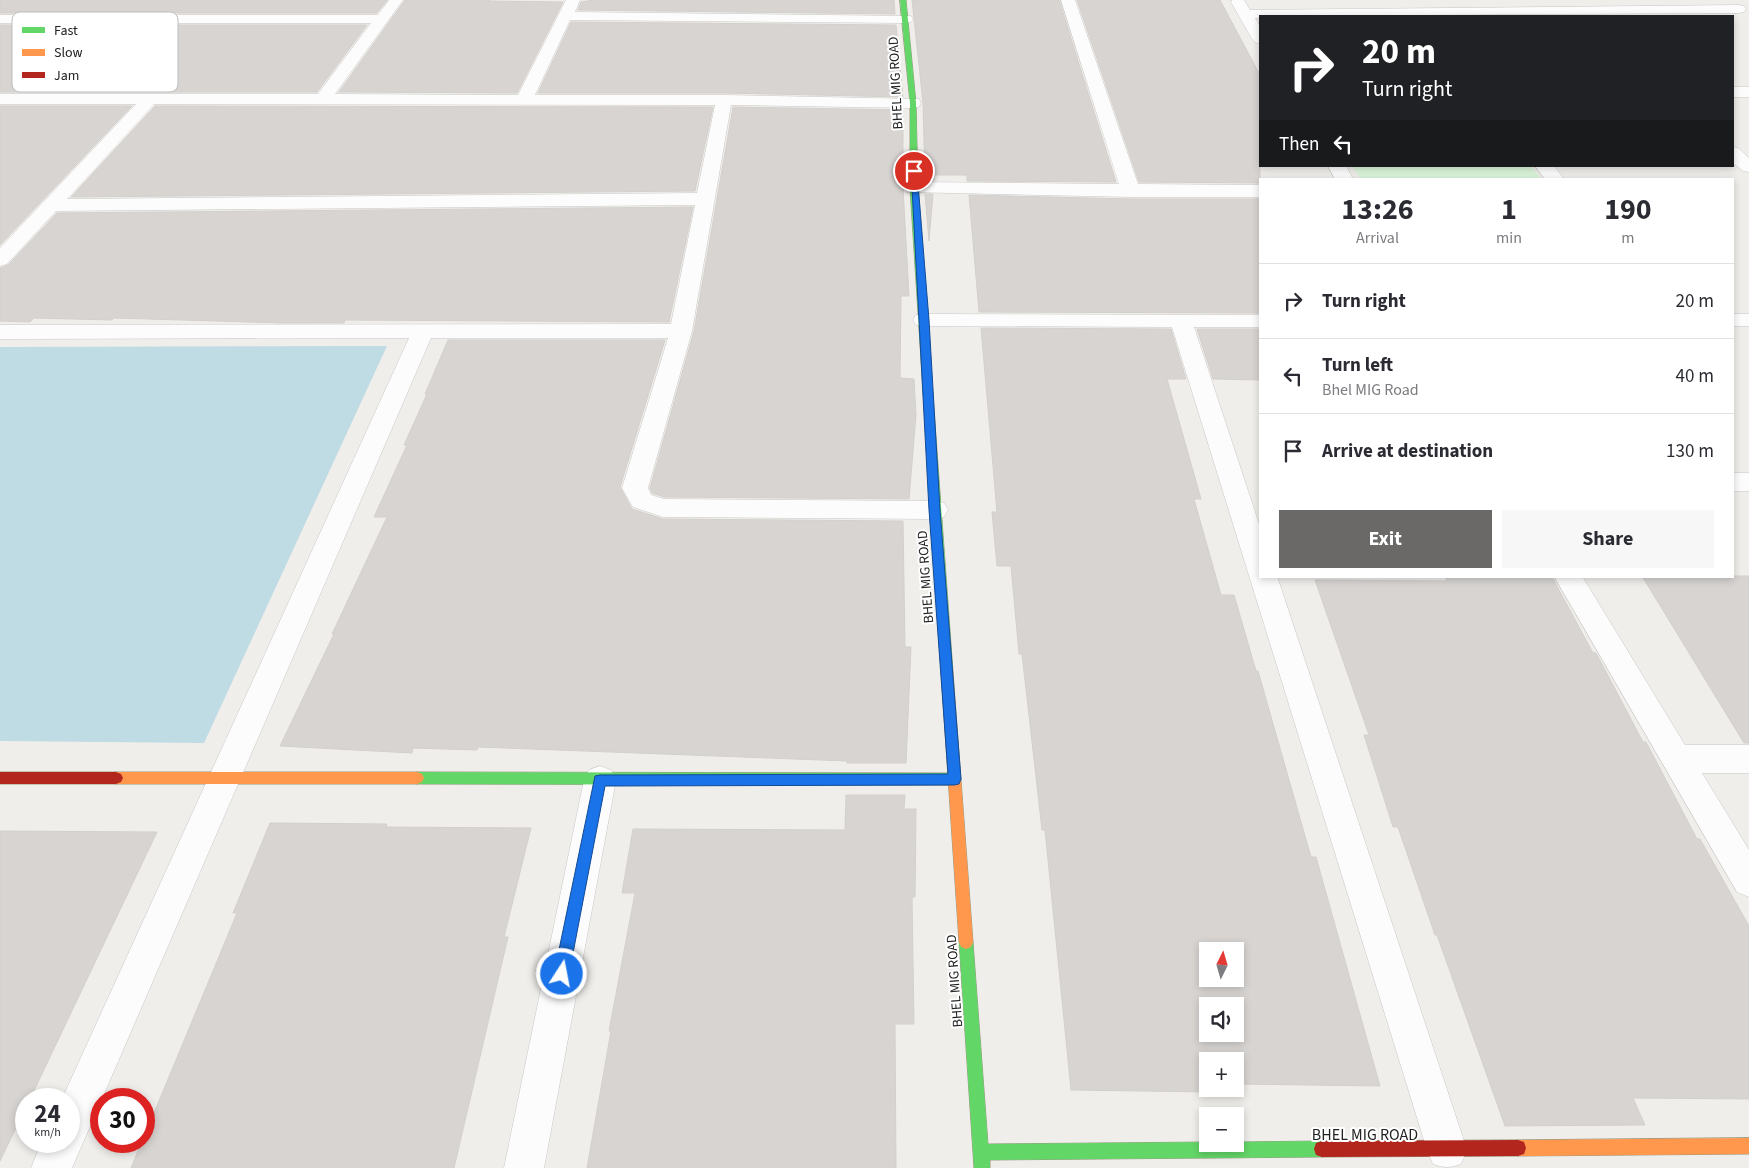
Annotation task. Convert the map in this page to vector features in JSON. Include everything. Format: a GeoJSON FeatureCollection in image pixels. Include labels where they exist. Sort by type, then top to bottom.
{"type":"FeatureCollection","features":[{"type":"Feature","properties":{"kind":"street"},"geometry":{"type":"LineString","coordinates":[[323,99],[396,0]]}},
{"type":"Feature","properties":{"kind":"street"},"geometry":{"type":"LineString","coordinates":[[524,100],[573,0]]}},
{"type":"Feature","properties":{"kind":"street","name":"BHEL MIG ROAD"},"geometry":{"type":"LineString","coordinates":[[903,0],[913,103],[914,188],[982,1168]]}},
{"type":"Feature","properties":{"kind":"street"},"geometry":{"type":"LineString","coordinates":[[1068,0],[1131,191]]}},
{"type":"Feature","properties":{"kind":"street"},"geometry":{"type":"LineString","coordinates":[[1236,0],[1259,37]]}},
{"type":"Feature","properties":{"kind":"street"},"geometry":{"type":"LineString","coordinates":[[1727,0],[1744,13]]}},
{"type":"Feature","properties":{"kind":"street"},"geometry":{"type":"LineString","coordinates":[[1245,14],[1744,13]]}},
{"type":"Feature","properties":{"kind":"street"},"geometry":{"type":"LineString","coordinates":[[565,16],[906,19]]}},
{"type":"Feature","properties":{"kind":"street"},"geometry":{"type":"LineString","coordinates":[[178,19],[381,19]]}},
{"type":"Feature","properties":{"kind":"street"},"geometry":{"type":"LineString","coordinates":[[1734,92],[1749,92]]}},
{"type":"Feature","properties":{"kind":"street"},"geometry":{"type":"LineString","coordinates":[[0,99],[724,100],[913,103]]}},
{"type":"Feature","properties":{"kind":"street"},"geometry":{"type":"LineString","coordinates":[[0,260],[150,99]]}},
{"type":"Feature","properties":{"kind":"street"},"geometry":{"type":"LineString","coordinates":[[724,100],[681,331],[635,488],[642,500],[663,508],[935,510]]}},
{"type":"Feature","properties":{"kind":"street"},"geometry":{"type":"LineString","coordinates":[[1734,154],[1749,168]]}},
{"type":"Feature","properties":{"kind":"street"},"geometry":{"type":"LineString","coordinates":[[1337,167],[1343,178]]}},
{"type":"Feature","properties":{"kind":"street"},"geometry":{"type":"LineString","coordinates":[[1545,167],[1554,178]]}},
{"type":"Feature","properties":{"kind":"street"},"geometry":{"type":"LineString","coordinates":[[914,188],[1259,191]]}},
{"type":"Feature","properties":{"kind":"street"},"geometry":{"type":"LineString","coordinates":[[51,205],[706,199]]}},
{"type":"Feature","properties":{"kind":"street"},"geometry":{"type":"LineString","coordinates":[[924,320],[1259,321]]}},
{"type":"Feature","properties":{"kind":"street"},"geometry":{"type":"LineString","coordinates":[[1734,320],[1749,320]]}},
{"type":"Feature","properties":{"kind":"street"},"geometry":{"type":"LineString","coordinates":[[1181,322],[1259,565]]}},
{"type":"Feature","properties":{"kind":"street"},"geometry":{"type":"LineString","coordinates":[[0,332],[681,331]]}},
{"type":"Feature","properties":{"kind":"street"},"geometry":{"type":"LineString","coordinates":[[80,1104],[423,332]]}},
{"type":"Feature","properties":{"kind":"street"},"geometry":{"type":"LineString","coordinates":[[1734,482],[1749,482]]}},
{"type":"Feature","properties":{"kind":"street"},"geometry":{"type":"LineString","coordinates":[[1264,578],[1447,1150]]}},
{"type":"Feature","properties":{"kind":"street"},"geometry":{"type":"LineString","coordinates":[[1569,578],[1749,882]]}},
{"type":"Feature","properties":{"kind":"street"},"geometry":{"type":"LineString","coordinates":[[1678,760],[1749,759]]}},
{"type":"Feature","properties":{"kind":"street"},"geometry":{"type":"LineString","coordinates":[[0,778],[954,779]]}},
{"type":"Feature","properties":{"kind":"street"},"geometry":{"type":"LineString","coordinates":[[524,1168],[600,780]]}},
{"type":"Feature","properties":{"kind":"street","name":"BHEL MIG ROAD"},"geometry":{"type":"LineString","coordinates":[[981,1152],[1447,1150],[1749,1146]]}},
{"type":"Feature","properties":{"kind":"street"},"geometry":{"type":"LineString","coordinates":[[51,1168],[58,1153]]}},
{"type":"Feature","properties":{"kind":"green space"},"geometry":{"type":"Polygon","coordinates":[[[1354,167],[1532,167],[1541,178],[1360,178],[1354,167]]]}},
{"type":"Feature","properties":{"kind":"water"},"geometry":{"type":"Polygon","coordinates":[[[387,346],[204,743],[0,741],[0,347],[387,346]]]}},
{"type":"Feature","properties":{"kind":"building"},"geometry":{"type":"Polygon","coordinates":[[[0,0],[387,0],[377,13],[0,13],[0,0]]]}},
{"type":"Feature","properties":{"kind":"building"},"geometry":{"type":"Polygon","coordinates":[[[405,0],[563,2],[517,93],[339,92],[405,0]]]}},
{"type":"Feature","properties":{"kind":"building"},"geometry":{"type":"Polygon","coordinates":[[[593,0],[894,0],[895,14],[578,10],[581,2],[593,0]]]}},
{"type":"Feature","properties":{"kind":"building"},"geometry":{"type":"Polygon","coordinates":[[[912,0],[1059,0],[1116,182],[967,181],[967,175],[934,175],[934,180],[925,180],[923,103],[912,0]]]}},
{"type":"Feature","properties":{"kind":"building"},"geometry":{"type":"Polygon","coordinates":[[[1077,0],[1220,0],[1259,73],[1259,183],[1139,182],[1077,0]]]}},
{"type":"Feature","properties":{"kind":"building"},"geometry":{"type":"Polygon","coordinates":[[[571,22],[896,25],[903,97],[724,93],[538,93],[571,22]]]}},
{"type":"Feature","properties":{"kind":"building"},"geometry":{"type":"Polygon","coordinates":[[[0,25],[12,25],[12,92],[0,92],[0,25]]]}},
{"type":"Feature","properties":{"kind":"building"},"geometry":{"type":"Polygon","coordinates":[[[178,25],[367,25],[317,92],[178,92],[178,25]]]}},
{"type":"Feature","properties":{"kind":"building"},"geometry":{"type":"Polygon","coordinates":[[[0,106],[132,106],[0,245],[0,106]]]}},
{"type":"Feature","properties":{"kind":"building"},"geometry":{"type":"Polygon","coordinates":[[[155,106],[713,107],[695,191],[71,197],[155,106]]]}},
{"type":"Feature","properties":{"kind":"building"},"geometry":{"type":"Polygon","coordinates":[[[733,107],[903,110],[903,188],[909,296],[901,296],[900,378],[914,379],[916,415],[909,499],[664,497],[652,493],[650,488],[694,331],[733,107]]]}},
{"type":"Feature","properties":{"kind":"building"},"geometry":{"type":"Polygon","coordinates":[[[925,194],[933,194],[929,241],[925,194]]]}},
{"type":"Feature","properties":{"kind":"building"},"geometry":{"type":"Polygon","coordinates":[[[969,195],[1131,199],[1259,199],[1259,313],[979,312],[969,195]]]}},
{"type":"Feature","properties":{"kind":"building"},"geometry":{"type":"Polygon","coordinates":[[[693,207],[669,322],[345,320],[344,323],[282,323],[114,318],[112,320],[34,318],[30,322],[0,321],[0,268],[8,265],[57,213],[693,207]]]}},
{"type":"Feature","properties":{"kind":"building"},"geometry":{"type":"Polygon","coordinates":[[[981,328],[1171,329],[1186,379],[1167,379],[1201,499],[1194,499],[1221,595],[1234,595],[1256,671],[1258,671],[1311,857],[1316,857],[1380,1086],[1244,1084],[1244,1052],[1199,1052],[1199,1092],[1071,1090],[1045,830],[1042,830],[1022,654],[1019,654],[1011,566],[997,566],[992,512],[997,512],[981,328]]]}},
{"type":"Feature","properties":{"kind":"building"},"geometry":{"type":"Polygon","coordinates":[[[1197,329],[1259,329],[1259,380],[1213,379],[1197,329]]]}},
{"type":"Feature","properties":{"kind":"building"},"geometry":{"type":"Polygon","coordinates":[[[448,340],[665,340],[620,487],[632,509],[663,519],[903,521],[905,647],[911,647],[906,763],[847,763],[847,761],[478,747],[477,750],[413,748],[412,753],[280,746],[334,634],[332,634],[387,517],[374,517],[407,445],[404,445],[427,394],[425,394],[448,340]]]}},
{"type":"Feature","properties":{"kind":"building"},"geometry":{"type":"Polygon","coordinates":[[[1734,576],[1749,576],[1749,743],[1744,743],[1643,578],[1734,578],[1734,576]]]}},
{"type":"Feature","properties":{"kind":"building"},"geometry":{"type":"Polygon","coordinates":[[[1446,578],[1553,578],[1593,653],[1596,653],[1643,742],[1646,742],[1697,839],[1700,839],[1749,926],[1749,1099],[1633,1098],[1645,1125],[1505,1126],[1437,935],[1435,935],[1398,827],[1393,827],[1364,735],[1369,735],[1315,580],[1447,581],[1446,578]]]}},
{"type":"Feature","properties":{"kind":"building"},"geometry":{"type":"Polygon","coordinates":[[[846,795],[905,795],[904,809],[916,809],[915,897],[912,897],[914,1024],[895,1024],[896,1168],[587,1168],[611,1031],[609,1031],[635,893],[622,893],[633,829],[845,830],[846,795]]]}},
{"type":"Feature","properties":{"kind":"building"},"geometry":{"type":"Polygon","coordinates":[[[270,823],[387,824],[386,827],[531,828],[504,937],[508,937],[454,1168],[131,1168],[137,1153],[155,1153],[155,1111],[237,913],[233,913],[270,823]]]}},
{"type":"Feature","properties":{"kind":"building"},"geometry":{"type":"Polygon","coordinates":[[[0,831],[157,832],[35,1088],[15,1088],[15,1130],[0,1161],[0,831]]]}},
{"type":"Feature","properties":{"kind":"traffic: fast"},"geometry":{"type":"LineString","coordinates":[[903,0],[913,103],[914,188],[947,672]]}},
{"type":"Feature","properties":{"kind":"traffic: fast"},"geometry":{"type":"LineString","coordinates":[[417,778],[954,779]]}},
{"type":"Feature","properties":{"kind":"traffic: fast"},"geometry":{"type":"LineString","coordinates":[[966,942],[982,1168]]}},
{"type":"Feature","properties":{"kind":"traffic: fast"},"geometry":{"type":"LineString","coordinates":[[981,1152],[1322,1149]]}},
{"type":"Feature","properties":{"kind":"traffic: slow"},"geometry":{"type":"LineString","coordinates":[[947,672],[966,942]]}},
{"type":"Feature","properties":{"kind":"traffic: slow"},"geometry":{"type":"LineString","coordinates":[[116,778],[417,778]]}},
{"type":"Feature","properties":{"kind":"traffic: slow"},"geometry":{"type":"LineString","coordinates":[[1518,1148],[1749,1146]]}},
{"type":"Feature","properties":{"kind":"traffic: jam"},"geometry":{"type":"LineString","coordinates":[[0,778],[116,778]]}},
{"type":"Feature","properties":{"kind":"traffic: jam"},"geometry":{"type":"LineString","coordinates":[[1322,1149],[1518,1148]]}},
{"type":"Feature","properties":{"kind":"route"},"geometry":{"type":"LineString","coordinates":[[562,974],[600,780],[954,779],[914,171]]}}]}
